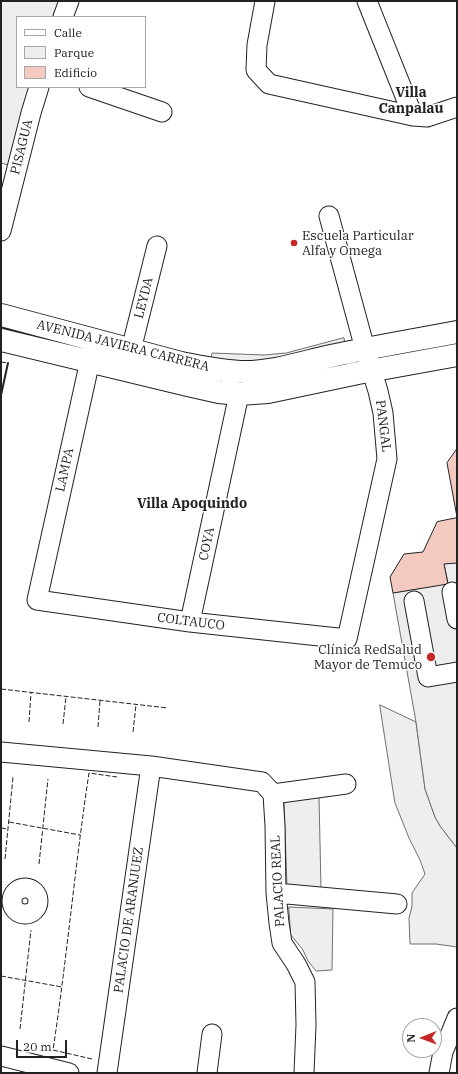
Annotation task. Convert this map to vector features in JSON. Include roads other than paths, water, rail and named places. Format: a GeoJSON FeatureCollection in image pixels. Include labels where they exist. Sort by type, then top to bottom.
{"type":"FeatureCollection","features":[{"type":"Feature","properties":{"kind":"main road","name":"AVENIDA JAVIERA CARRERA"},"geometry":{"type":"LineString","coordinates":[[1,315],[181,363],[244,372],[263,370],[457,332]]}},
{"type":"Feature","properties":{"kind":"main road","name":"AVENIDA JAVIERA CARRERA"},"geometry":{"type":"LineString","coordinates":[[1,340],[219,392],[239,394],[286,389],[371,370],[457,355]]}},
{"type":"Feature","properties":{"kind":"street"},"geometry":{"type":"LineString","coordinates":[[63,16],[69,1]]}},
{"type":"Feature","properties":{"kind":"street"},"geometry":{"type":"LineString","coordinates":[[265,1],[256,45],[256,70],[269,84],[413,116],[427,117],[457,107]]}},
{"type":"Feature","properties":{"kind":"street"},"geometry":{"type":"LineString","coordinates":[[367,1],[413,116]]}},
{"type":"Feature","properties":{"kind":"street","name":"PISAGUA"},"geometry":{"type":"LineString","coordinates":[[1,231],[31,113],[40,88]]}},
{"type":"Feature","properties":{"kind":"street"},"geometry":{"type":"LineString","coordinates":[[92,88],[162,112]]}},
{"type":"Feature","properties":{"kind":"street","name":"PANGAL"},"geometry":{"type":"LineString","coordinates":[[329,216],[378,391],[383,413],[387,459],[347,639]]}},
{"type":"Feature","properties":{"kind":"street","name":"LEYDA"},"geometry":{"type":"LineString","coordinates":[[131,350],[157,246]]}},
{"type":"Feature","properties":{"kind":"street","name":"LAMPA"},"geometry":{"type":"LineString","coordinates":[[37,600],[94,340]]}},
{"type":"Feature","properties":{"kind":"street","name":"COYA"},"geometry":{"type":"LineString","coordinates":[[190,622],[239,394]]}},
{"type":"Feature","properties":{"kind":"street"},"geometry":{"type":"LineString","coordinates":[[452,592],[457,619]]}},
{"type":"Feature","properties":{"kind":"street","name":"COLTAUCO"},"geometry":{"type":"LineString","coordinates":[[37,600],[190,622],[347,639]]}},
{"type":"Feature","properties":{"kind":"street"},"geometry":{"type":"LineString","coordinates":[[414,600],[428,677],[457,672]]}},
{"type":"Feature","properties":{"kind":"street"},"geometry":{"type":"LineString","coordinates":[[1,752],[151,766],[267,788],[346,784]]}},
{"type":"Feature","properties":{"kind":"street","name":"PALACIO DE ARANJUEZ"},"geometry":{"type":"LineString","coordinates":[[108,1073],[151,766]]}},
{"type":"Feature","properties":{"kind":"street","name":"PALACIO REAL"},"geometry":{"type":"LineString","coordinates":[[267,788],[275,826],[276,893],[282,943],[296,964],[305,982],[306,1026],[304,1073]]}},
{"type":"Feature","properties":{"kind":"street"},"geometry":{"type":"LineString","coordinates":[[276,893],[397,904]]}},
{"type":"Feature","properties":{"kind":"street"},"geometry":{"type":"LineString","coordinates":[[439,1073],[443,1052],[457,1018]]}},
{"type":"Feature","properties":{"kind":"street"},"geometry":{"type":"LineString","coordinates":[[207,1073],[212,1034]]}},
{"type":"Feature","properties":{"kind":"street"},"geometry":{"type":"LineString","coordinates":[[1,1056],[69,1073]]}},
{"type":"Feature","properties":{"kind":"place","name":"Escuela Particular Alfa y Omega"},"geometry":{"type":"Point","coordinates":[294,243]}},
{"type":"Feature","properties":{"kind":"place","name":"Clínica RedSalud Mayor de Temuco"},"geometry":{"type":"Point","coordinates":[431,657]}},
{"type":"Feature","properties":{"kind":"district","name":"Villa Canpalau"},"geometry":{"type":"Point","coordinates":[411,102]}},
{"type":"Feature","properties":{"kind":"district","name":"Villa Apoquindo"},"geometry":{"type":"Point","coordinates":[192,504]}}]}
